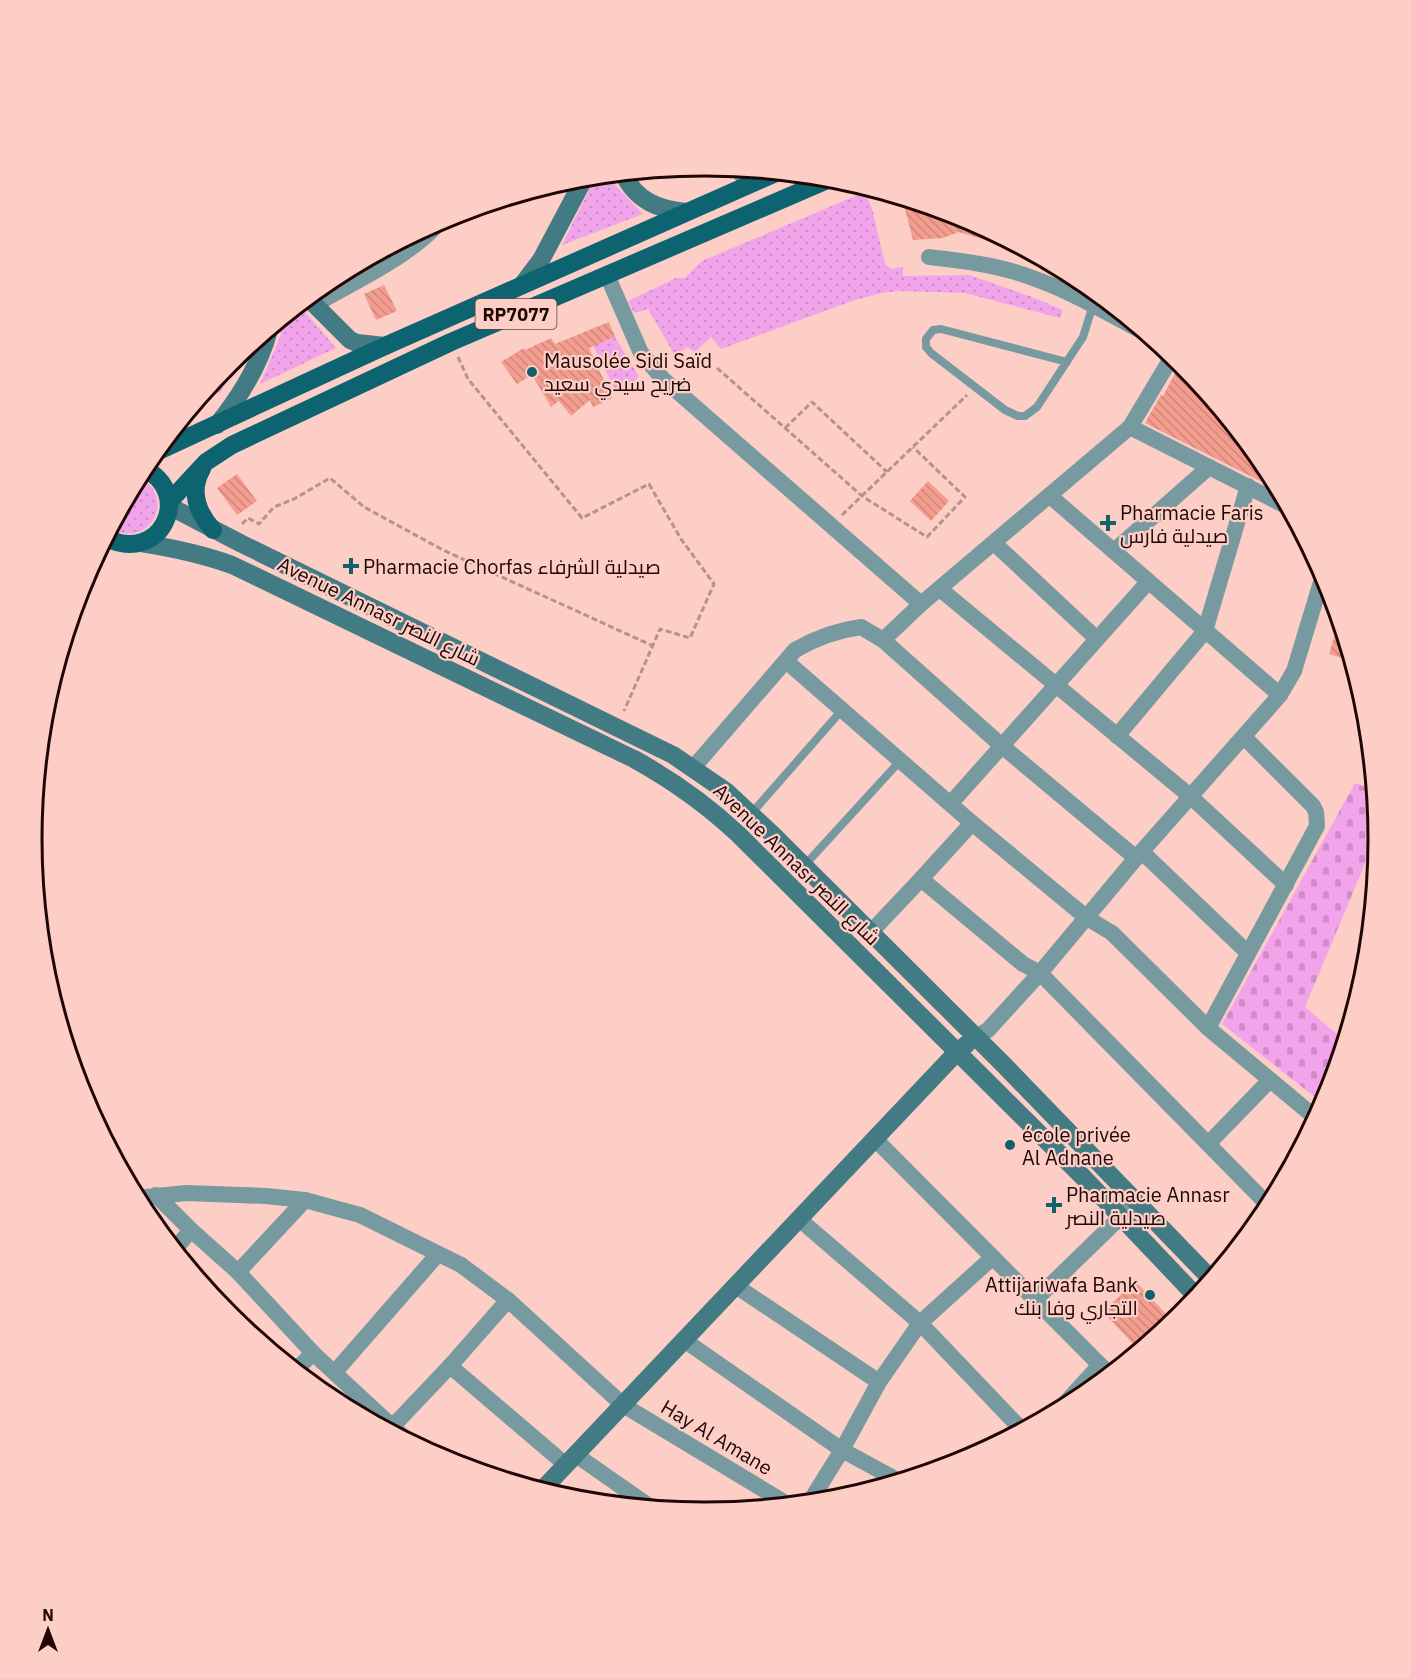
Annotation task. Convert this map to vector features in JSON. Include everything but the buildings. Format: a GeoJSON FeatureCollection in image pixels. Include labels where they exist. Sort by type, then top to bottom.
{"type":"FeatureCollection","features":[{"type":"Feature","properties":{"kind":"main road","name":"RP7077"},"geometry":{"type":"LineString","coordinates":[[172,445],[385,346],[764,178]]}},
{"type":"Feature","properties":{"kind":"main road"},"geometry":{"type":"LineString","coordinates":[[628,180],[637,192],[651,204],[665,210],[687,212]]}},
{"type":"Feature","properties":{"kind":"main road","name":"RP7077"},"geometry":{"type":"LineString","coordinates":[[141,543],[152,538],[161,529],[167,518],[169,504],[206,462],[232,445],[451,342],[814,185]]}},
{"type":"Feature","properties":{"kind":"main road"},"geometry":{"type":"LineString","coordinates":[[522,285],[541,260],[579,187]]}},
{"type":"Feature","properties":{"kind":"main road"},"geometry":{"type":"LineString","coordinates":[[314,304],[350,340],[385,346]]}},
{"type":"Feature","properties":{"kind":"main road"},"geometry":{"type":"LineString","coordinates":[[214,427],[230,408],[250,374],[262,345]]}},
{"type":"Feature","properties":{"kind":"main road"},"geometry":{"type":"LineString","coordinates":[[206,462],[198,475],[195,490],[197,505],[203,518],[220,533]]}},
{"type":"Feature","properties":{"kind":"main road"},"geometry":{"type":"LineString","coordinates":[[152,474],[160,480],[166,490],[169,504]]}},
{"type":"Feature","properties":{"kind":"main road","name":"Avenue Annasr شارع النصر"},"geometry":{"type":"LineString","coordinates":[[169,504],[220,533],[674,755],[727,792],[976,1037],[1206,1274]]}},
{"type":"Feature","properties":{"kind":"main road"},"geometry":{"type":"LineString","coordinates":[[112,543],[129,545],[141,543]]}},
{"type":"Feature","properties":{"kind":"main road","name":"Avenue Annasr شارع النصر"},"geometry":{"type":"LineString","coordinates":[[141,543],[178,548],[209,556],[232,566],[634,759],[668,778],[709,808],[738,834],[1046,1140],[1190,1291]]}},
{"type":"Feature","properties":{"kind":"main road"},"geometry":{"type":"LineString","coordinates":[[548,1483],[957,1052],[976,1037]]}},
{"type":"Feature","properties":{"kind":"street"},"geometry":{"type":"LineString","coordinates":[[744,177],[751,184]]}},
{"type":"Feature","properties":{"kind":"street"},"geometry":{"type":"LineString","coordinates":[[334,289],[402,254],[419,241]]}},
{"type":"Feature","properties":{"kind":"street"},"geometry":{"type":"LineString","coordinates":[[929,257],[1000,268],[1086,296]]}},
{"type":"Feature","properties":{"kind":"street"},"geometry":{"type":"LineString","coordinates":[[607,275],[641,353],[663,379],[921,604]]}},
{"type":"Feature","properties":{"kind":"street"},"geometry":{"type":"LineString","coordinates":[[883,640],[921,604],[1130,427],[1168,363]]}},
{"type":"Feature","properties":{"kind":"street"},"geometry":{"type":"LineString","coordinates":[[1130,427],[1276,501]]}},
{"type":"Feature","properties":{"kind":"street"},"geometry":{"type":"LineString","coordinates":[[1114,551],[1209,467]]}},
{"type":"Feature","properties":{"kind":"street"},"geometry":{"type":"LineString","coordinates":[[1117,736],[1205,632],[1248,486]]}},
{"type":"Feature","properties":{"kind":"street"},"geometry":{"type":"LineString","coordinates":[[1050,496],[1280,695]]}},
{"type":"Feature","properties":{"kind":"street"},"geometry":{"type":"LineString","coordinates":[[994,543],[1097,639]]}},
{"type":"Feature","properties":{"kind":"street"},"geometry":{"type":"LineString","coordinates":[[951,803],[1148,582]]}},
{"type":"Feature","properties":{"kind":"street"},"geometry":{"type":"LineString","coordinates":[[976,1037],[988,1030],[1040,973],[1139,855],[1280,695],[1294,671],[1319,588]]}},
{"type":"Feature","properties":{"kind":"street"},"geometry":{"type":"LineString","coordinates":[[940,589],[1190,796],[1286,885]]}},
{"type":"Feature","properties":{"kind":"street"},"geometry":{"type":"LineString","coordinates":[[693,768],[795,650],[848,629],[861,627],[883,640],[1002,746],[1139,855],[1248,953]]}},
{"type":"Feature","properties":{"kind":"street"},"geometry":{"type":"LineString","coordinates":[[786,661],[972,823],[1087,918],[1112,933],[1208,1028],[1309,1113]]}},
{"type":"Feature","properties":{"kind":"street"},"geometry":{"type":"LineString","coordinates":[[1208,1028],[1317,826],[1313,806],[1244,737]]}},
{"type":"Feature","properties":{"kind":"street"},"geometry":{"type":"LineString","coordinates":[[870,933],[972,823]]}},
{"type":"Feature","properties":{"kind":"street"},"geometry":{"type":"LineString","coordinates":[[921,879],[1023,964],[1040,973],[1262,1199]]}},
{"type":"Feature","properties":{"kind":"street"},"geometry":{"type":"LineString","coordinates":[[1208,1144],[1270,1080]]}},
{"type":"Feature","properties":{"kind":"street"},"geometry":{"type":"LineString","coordinates":[[1046,1140],[1063,1126]]}},
{"type":"Feature","properties":{"kind":"street"},"geometry":{"type":"LineString","coordinates":[[875,1139],[1104,1369]]}},
{"type":"Feature","properties":{"kind":"street","name":"Hay Al Amane"},"geometry":{"type":"LineString","coordinates":[[147,1196],[226,1194],[305,1200],[360,1215],[461,1265],[508,1300],[623,1405],[778,1498]]}},
{"type":"Feature","properties":{"kind":"street"},"geometry":{"type":"LineString","coordinates":[[156,1195],[237,1272],[313,1353],[388,1422]]}},
{"type":"Feature","properties":{"kind":"street"},"geometry":{"type":"LineString","coordinates":[[237,1272],[305,1200]]}},
{"type":"Feature","properties":{"kind":"street"},"geometry":{"type":"LineString","coordinates":[[1035,1300],[1136,1202]]}},
{"type":"Feature","properties":{"kind":"street"},"geometry":{"type":"LineString","coordinates":[[800,1219],[920,1323],[1017,1425]]}},
{"type":"Feature","properties":{"kind":"street"},"geometry":{"type":"LineString","coordinates":[[180,1244],[191,1230]]}},
{"type":"Feature","properties":{"kind":"street"},"geometry":{"type":"LineString","coordinates":[[336,1372],[438,1254]]}},
{"type":"Feature","properties":{"kind":"street"},"geometry":{"type":"LineString","coordinates":[[815,1493],[879,1382],[920,1323],[993,1257]]}},
{"type":"Feature","properties":{"kind":"street"},"geometry":{"type":"LineString","coordinates":[[736,1286],[879,1382]]}},
{"type":"Feature","properties":{"kind":"street"},"geometry":{"type":"LineString","coordinates":[[394,1425],[508,1300]]}},
{"type":"Feature","properties":{"kind":"street"},"geometry":{"type":"LineString","coordinates":[[684,1340],[842,1449],[890,1476]]}},
{"type":"Feature","properties":{"kind":"street"},"geometry":{"type":"LineString","coordinates":[[301,1365],[313,1353]]}},
{"type":"Feature","properties":{"kind":"street"},"geometry":{"type":"LineString","coordinates":[[450,1366],[571,1460],[636,1499]]}},
{"type":"Feature","properties":{"kind":"lane"},"geometry":{"type":"LineString","coordinates":[[1066,362],[941,329],[930,333],[925,343],[928,351],[1011,414],[1025,416],[1037,407],[1083,337],[1094,302]]}},
{"type":"Feature","properties":{"kind":"lane"},"geometry":{"type":"LineString","coordinates":[[750,815],[842,710]]}},
{"type":"Feature","properties":{"kind":"lane"},"geometry":{"type":"LineString","coordinates":[[804,866],[900,761]]}},
{"type":"Feature","properties":{"kind":"path"},"geometry":{"type":"LineString","coordinates":[[451,342],[468,379],[582,518],[649,484],[681,539],[714,584],[690,638],[660,630],[617,727]]}},
{"type":"Feature","properties":{"kind":"path"},"geometry":{"type":"LineString","coordinates":[[717,368],[862,496],[927,537],[965,497],[913,447]]}},
{"type":"Feature","properties":{"kind":"path"},"geometry":{"type":"LineString","coordinates":[[830,527],[975,387]]}},
{"type":"Feature","properties":{"kind":"path"},"geometry":{"type":"LineString","coordinates":[[785,428],[812,402],[887,472]]}},
{"type":"Feature","properties":{"kind":"path"},"geometry":{"type":"LineString","coordinates":[[220,533],[248,518],[259,524],[274,507],[294,499],[330,478],[363,507],[443,550],[653,646]]}},
{"type":"Feature","properties":{"kind":"green space"},"geometry":{"type":"Polygon","coordinates":[[[613,182],[643,214],[562,245],[591,186],[613,182]]]}},
{"type":"Feature","properties":{"kind":"green space"},"geometry":{"type":"Polygon","coordinates":[[[860,194],[866,195],[873,212],[885,264],[891,269],[903,267],[903,276],[969,275],[1063,310],[1060,318],[965,293],[898,291],[855,300],[721,349],[711,337],[695,352],[687,347],[676,357],[648,309],[634,313],[628,301],[676,278],[685,278],[702,261],[860,194]]]}},
{"type":"Feature","properties":{"kind":"green space"},"geometry":{"type":"Polygon","coordinates":[[[304,311],[336,348],[260,384],[281,330],[304,311]]]}},
{"type":"Feature","properties":{"kind":"green space"},"geometry":{"type":"Polygon","coordinates":[[[598,327],[604,342],[615,337],[639,377],[617,394],[590,339],[592,338],[588,330],[598,327]]]}},
{"type":"Feature","properties":{"kind":"green space"},"geometry":{"type":"Polygon","coordinates":[[[231,376],[220,392],[213,395],[231,376]]]}},
{"type":"Feature","properties":{"kind":"green space"},"geometry":{"type":"Polygon","coordinates":[[[146,483],[156,496],[157,508],[154,518],[147,527],[137,532],[125,533],[118,531],[146,483]]]}},
{"type":"Feature","properties":{"kind":"green space"},"geometry":{"type":"Polygon","coordinates":[[[1355,783],[1367,788],[1369,855],[1305,1007],[1339,1036],[1316,1098],[1222,1024],[1355,783]]]}},
{"type":"Feature","properties":{"kind":"place","name":"Mausolée Sidi Saïd ضريح سيدي سعيد"},"geometry":{"type":"Point","coordinates":[532,372]}},
{"type":"Feature","properties":{"kind":"place","name":"Pharmacie Faris صيدلية فارس"},"geometry":{"type":"Point","coordinates":[1108,523]}},
{"type":"Feature","properties":{"kind":"place","name":"Pharmacie Chorfas صيدلية الشرفاء"},"geometry":{"type":"Point","coordinates":[351,566]}},
{"type":"Feature","properties":{"kind":"place","name":"école privée Al Adnane"},"geometry":{"type":"Point","coordinates":[1010,1145]}},
{"type":"Feature","properties":{"kind":"place","name":"Pharmacie Annasr صيدلية النصر"},"geometry":{"type":"Point","coordinates":[1054,1205]}},
{"type":"Feature","properties":{"kind":"place","name":"Attijariwafa Bank التجاري وفا بنك"},"geometry":{"type":"Point","coordinates":[1150,1295]}}]}
